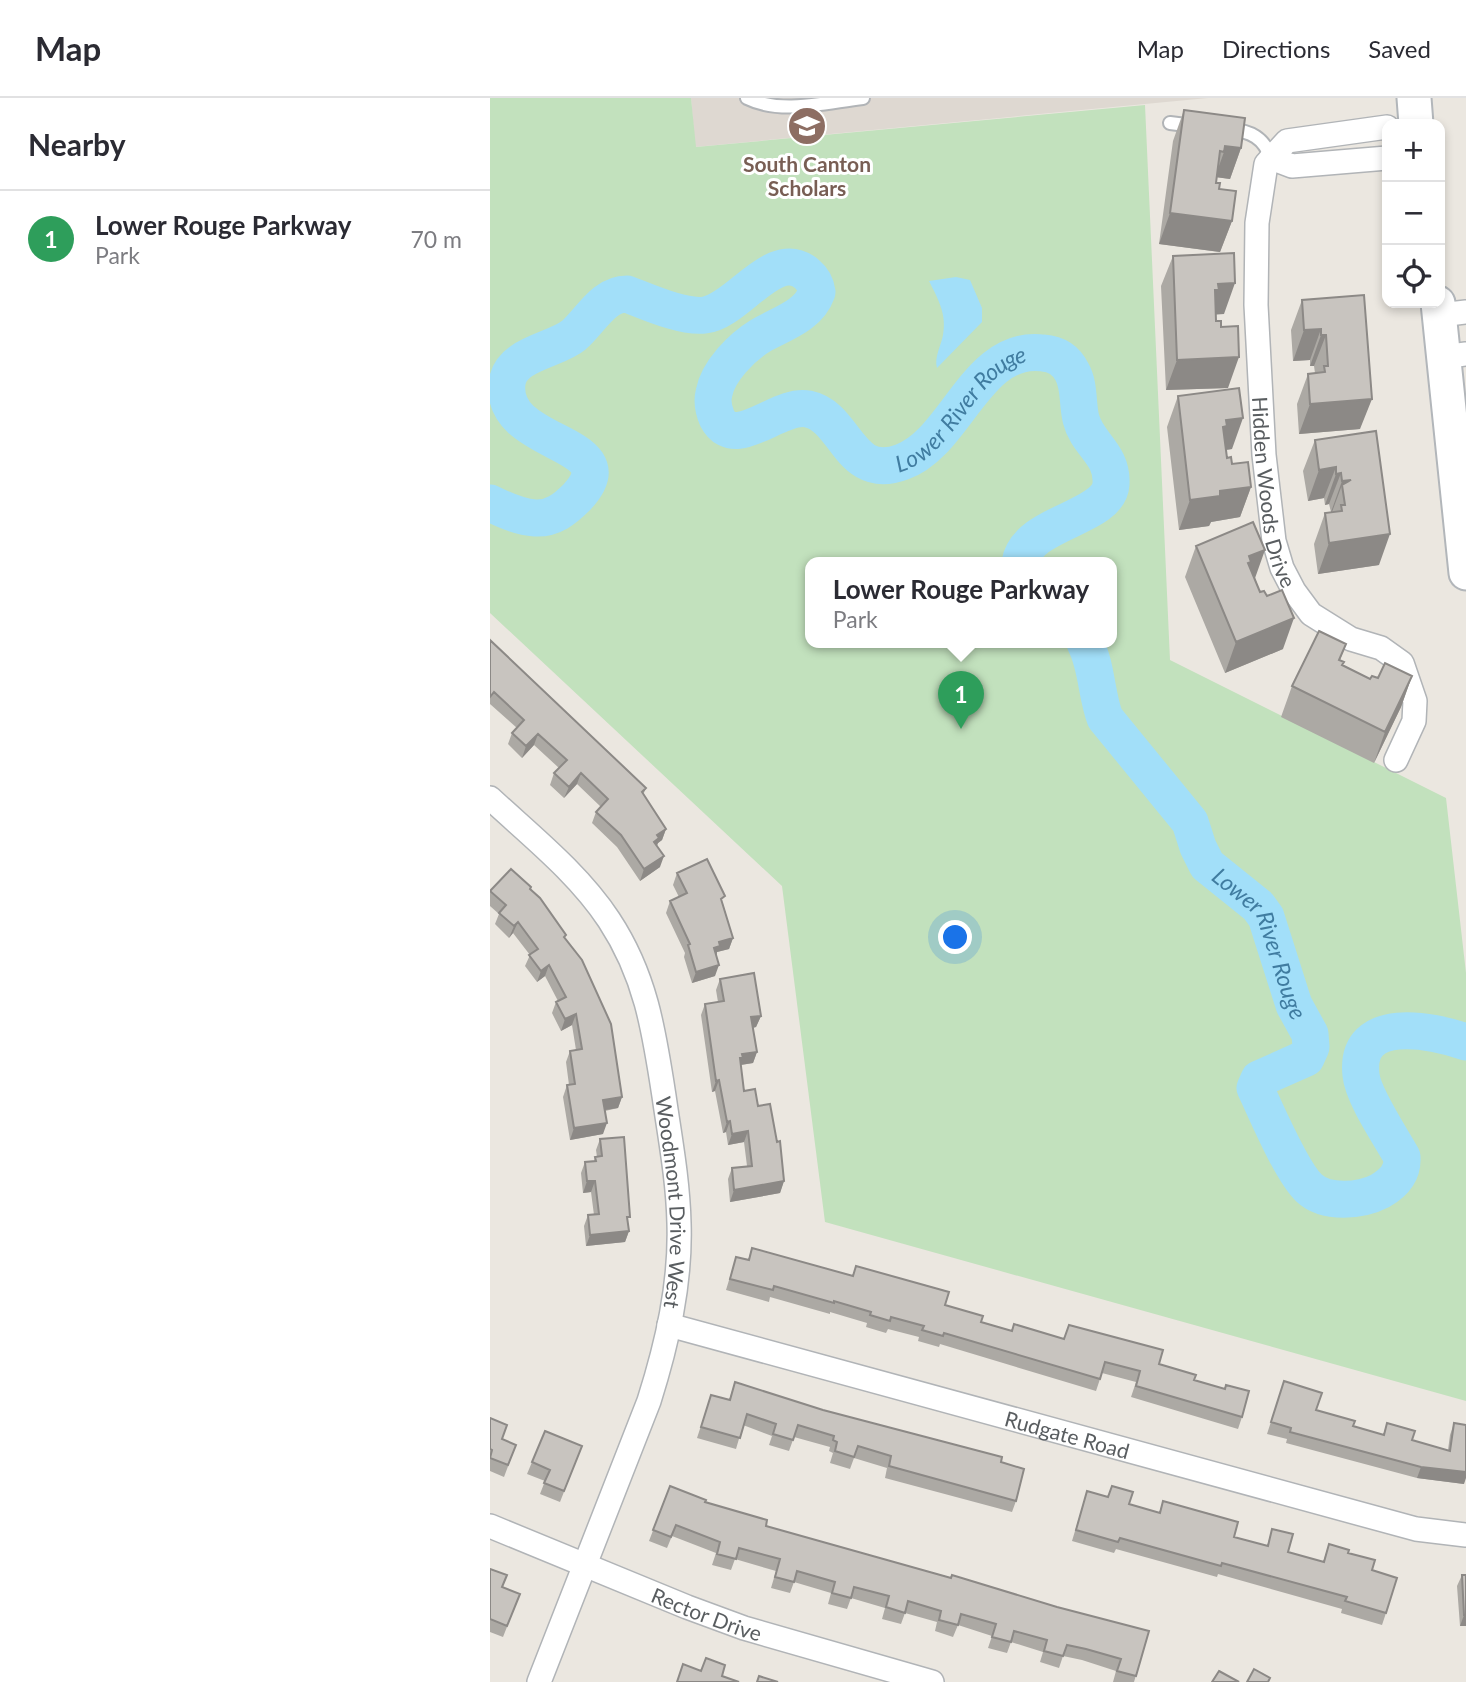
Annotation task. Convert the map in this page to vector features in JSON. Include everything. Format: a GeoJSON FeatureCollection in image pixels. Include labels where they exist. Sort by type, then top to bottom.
{"type":"FeatureCollection","features":[{"type":"Feature","properties":{"kind":"main road"},"geometry":{"type":"LineString","coordinates":[[1414,98],[1416,119]]}},
{"type":"Feature","properties":{"kind":"main road"},"geometry":{"type":"LineString","coordinates":[[1448,310],[1455,355],[1466,573]]}},
{"type":"Feature","properties":{"kind":"street"},"geometry":{"type":"LineString","coordinates":[[1382,128],[1287,141],[1271,158],[1292,166],[1382,158]]}},
{"type":"Feature","properties":{"kind":"street","name":"Hidden Woods Drive"},"geometry":{"type":"LineString","coordinates":[[1271,158],[1266,164],[1257,223],[1256,305],[1264,455],[1274,541],[1288,580],[1301,603],[1311,614],[1351,639],[1381,648],[1402,663],[1415,701],[1414,721],[1396,760]]}},
{"type":"Feature","properties":{"kind":"street","name":"Woodmont Drive West"},"geometry":{"type":"LineString","coordinates":[[490,798],[593,898],[622,940],[645,995],[654,1027],[677,1185],[678,1255],[669,1325],[649,1401],[539,1682]]}},
{"type":"Feature","properties":{"kind":"street","name":"Rudgate Road"},"geometry":{"type":"LineString","coordinates":[[669,1325],[1416,1529],[1466,1535]]}},
{"type":"Feature","properties":{"kind":"street","name":"Rector Drive"},"geometry":{"type":"LineString","coordinates":[[490,1526],[744,1628],[932,1682]]}},
{"type":"Feature","properties":{"kind":"lane"},"geometry":{"type":"LineString","coordinates":[[747,98],[758,104],[781,107],[863,98]]}},
{"type":"Feature","properties":{"kind":"lane"},"geometry":{"type":"LineString","coordinates":[[1170,123],[1238,130],[1258,136],[1266,144],[1271,158]]}},
{"type":"Feature","properties":{"kind":"shaded area","name":"South Canton Scholars"},"geometry":{"type":"Polygon","coordinates":[[[691,98],[1208,98],[695,147],[691,98]]]}},
{"type":"Feature","properties":{"kind":"green space"},"geometry":{"type":"Polygon","coordinates":[[[490,98],[691,98],[696,147],[1145,105],[1170,660],[1446,798],[1466,973],[1466,1401],[825,1222],[782,886],[490,613],[490,98]]]}},
{"type":"Feature","properties":{"kind":"water"},"geometry":{"type":"Polygon","coordinates":[[[956,277],[970,280],[982,308],[982,322],[937,368],[936,360],[944,320],[929,281],[956,277]]]}},
{"type":"Feature","properties":{"kind":"building"},"geometry":{"type":"Polygon","coordinates":[[[1184,110],[1245,118],[1241,148],[1225,146],[1224,152],[1220,151],[1216,183],[1220,183],[1219,189],[1236,191],[1232,221],[1170,213],[1184,110]]]}},
{"type":"Feature","properties":{"kind":"building"},"geometry":{"type":"Polygon","coordinates":[[[1234,253],[1235,283],[1218,284],[1219,290],[1215,290],[1216,321],[1221,321],[1221,327],[1238,326],[1239,357],[1177,360],[1173,256],[1234,253]]]}},
{"type":"Feature","properties":{"kind":"building"},"geometry":{"type":"Polygon","coordinates":[[[1364,295],[1372,399],[1310,404],[1308,374],[1325,372],[1324,366],[1328,366],[1326,335],[1321,335],[1321,329],[1304,330],[1302,300],[1364,295]]]}},
{"type":"Feature","properties":{"kind":"building"},"geometry":{"type":"Polygon","coordinates":[[[1239,388],[1243,418],[1226,420],[1227,426],[1223,427],[1227,458],[1231,457],[1232,464],[1248,462],[1251,487],[1220,491],[1220,496],[1190,500],[1178,396],[1239,388]]]}},
{"type":"Feature","properties":{"kind":"building"},"geometry":{"type":"Polygon","coordinates":[[[1376,431],[1390,534],[1329,543],[1325,513],[1342,511],[1341,505],[1345,505],[1342,485],[1351,480],[1342,481],[1341,473],[1336,474],[1336,467],[1319,470],[1315,440],[1376,431]]]}},
{"type":"Feature","properties":{"kind":"building"},"geometry":{"type":"Polygon","coordinates":[[[1253,522],[1265,550],[1249,556],[1251,562],[1248,563],[1260,592],[1264,591],[1267,596],[1282,590],[1294,618],[1236,642],[1196,546],[1253,522]]]}},
{"type":"Feature","properties":{"kind":"building"},"geometry":{"type":"Polygon","coordinates":[[[1319,631],[1346,644],[1339,660],[1344,662],[1342,665],[1370,679],[1372,676],[1378,678],[1385,663],[1412,676],[1385,732],[1292,686],[1319,631]]]}},
{"type":"Feature","properties":{"kind":"building"},"geometry":{"type":"Polygon","coordinates":[[[490,640],[646,788],[642,792],[666,829],[657,835],[659,838],[654,842],[664,856],[644,869],[621,835],[596,812],[608,799],[581,773],[569,787],[554,773],[567,760],[538,734],[526,746],[512,733],[524,720],[494,692],[490,697],[490,640]]]}},
{"type":"Feature","properties":{"kind":"building"},"geometry":{"type":"Polygon","coordinates":[[[707,859],[725,896],[721,899],[733,938],[719,942],[720,946],[714,948],[719,965],[696,972],[688,945],[690,944],[670,901],[687,893],[677,873],[707,859]]]}},
{"type":"Feature","properties":{"kind":"building"},"geometry":{"type":"Polygon","coordinates":[[[511,869],[531,887],[566,935],[564,937],[582,960],[611,1024],[622,1097],[603,1100],[607,1123],[574,1128],[567,1085],[575,1084],[570,1051],[582,1049],[576,1014],[565,1019],[556,1002],[566,997],[549,965],[541,971],[529,955],[538,949],[518,922],[514,926],[499,913],[506,905],[490,891],[511,869]]]}},
{"type":"Feature","properties":{"kind":"building"},"geometry":{"type":"Polygon","coordinates":[[[754,973],[761,1016],[751,1017],[757,1052],[742,1054],[743,1058],[740,1058],[744,1091],[755,1089],[758,1106],[770,1104],[777,1142],[780,1141],[784,1181],[734,1190],[732,1168],[752,1166],[748,1131],[732,1134],[730,1121],[727,1122],[719,1080],[716,1081],[705,1004],[724,1001],[720,979],[754,973]]]}},
{"type":"Feature","properties":{"kind":"building"},"geometry":{"type":"Polygon","coordinates":[[[624,1137],[629,1231],[590,1235],[588,1215],[599,1214],[595,1181],[587,1181],[585,1162],[596,1161],[595,1157],[602,1156],[600,1139],[624,1137]]]}},
{"type":"Feature","properties":{"kind":"building"},"geometry":{"type":"Polygon","coordinates":[[[752,1248],[853,1276],[856,1266],[949,1292],[945,1305],[983,1316],[981,1322],[1012,1331],[1014,1324],[1064,1339],[1069,1325],[1163,1350],[1159,1364],[1196,1375],[1194,1380],[1225,1389],[1226,1385],[1249,1391],[1242,1417],[1136,1386],[1140,1371],[1105,1362],[1100,1379],[944,1333],[943,1336],[922,1330],[924,1326],[891,1317],[890,1321],[834,1301],[774,1286],[773,1290],[730,1279],[736,1257],[749,1260],[752,1248]]]}},
{"type":"Feature","properties":{"kind":"building"},"geometry":{"type":"Polygon","coordinates":[[[1284,1381],[1322,1393],[1316,1410],[1355,1421],[1353,1426],[1384,1435],[1387,1423],[1415,1431],[1412,1440],[1450,1451],[1454,1423],[1466,1425],[1466,1472],[1421,1467],[1290,1432],[1291,1428],[1271,1422],[1284,1381]]]}},
{"type":"Feature","properties":{"kind":"building"},"geometry":{"type":"Polygon","coordinates":[[[735,1382],[823,1410],[1002,1457],[1001,1462],[1024,1469],[1016,1501],[889,1466],[891,1456],[858,1446],[854,1457],[835,1451],[837,1442],[833,1440],[834,1436],[798,1425],[793,1440],[773,1434],[776,1424],[747,1414],[740,1438],[701,1427],[711,1395],[730,1400],[735,1382]]]}},
{"type":"Feature","properties":{"kind":"building"},"geometry":{"type":"Polygon","coordinates":[[[490,1418],[507,1425],[502,1439],[516,1445],[508,1465],[490,1458],[490,1418]]]}},
{"type":"Feature","properties":{"kind":"building"},"geometry":{"type":"Polygon","coordinates":[[[545,1431],[582,1446],[564,1491],[544,1483],[550,1470],[532,1462],[545,1431]]]}},
{"type":"Feature","properties":{"kind":"building"},"geometry":{"type":"Polygon","coordinates":[[[670,1486],[706,1500],[705,1502],[767,1520],[766,1526],[1149,1631],[1136,1676],[1117,1671],[1121,1659],[1067,1645],[1063,1656],[1044,1651],[1047,1640],[1014,1631],[1011,1642],[992,1637],[996,1624],[961,1614],[958,1625],[939,1620],[941,1611],[908,1601],[905,1613],[886,1607],[889,1596],[854,1587],[851,1598],[832,1593],[835,1582],[797,1571],[794,1582],[775,1577],[780,1559],[739,1548],[736,1559],[717,1554],[720,1542],[676,1525],[671,1537],[653,1530],[670,1486]]]}},
{"type":"Feature","properties":{"kind":"building"},"geometry":{"type":"Polygon","coordinates":[[[1112,1486],[1133,1492],[1129,1504],[1160,1513],[1163,1501],[1238,1522],[1234,1537],[1268,1546],[1272,1529],[1293,1534],[1288,1552],[1324,1562],[1329,1544],[1349,1550],[1348,1553],[1375,1560],[1372,1570],[1397,1578],[1386,1613],[1345,1601],[1347,1597],[1222,1563],[1221,1566],[1120,1538],[1118,1542],[1076,1530],[1087,1491],[1108,1497],[1112,1486]]]}},
{"type":"Feature","properties":{"kind":"building"},"geometry":{"type":"Polygon","coordinates":[[[490,1569],[507,1575],[502,1587],[520,1594],[507,1626],[490,1619],[490,1569]]]}},
{"type":"Feature","properties":{"kind":"building"},"geometry":{"type":"Polygon","coordinates":[[[1462,1575],[1466,1575],[1466,1615],[1464,1615],[1462,1575]]]}},
{"type":"Feature","properties":{"kind":"building"},"geometry":{"type":"Polygon","coordinates":[[[706,1658],[725,1665],[722,1676],[739,1682],[677,1682],[683,1664],[701,1671],[706,1658]]]}},
{"type":"Feature","properties":{"kind":"building"},"geometry":{"type":"Polygon","coordinates":[[[1254,1669],[1270,1678],[1268,1682],[1247,1682],[1254,1669]]]}},
{"type":"Feature","properties":{"kind":"building"},"geometry":{"type":"Polygon","coordinates":[[[1219,1671],[1239,1682],[1212,1682],[1219,1671]]]}},
{"type":"Feature","properties":{"kind":"building"},"geometry":{"type":"Polygon","coordinates":[[[759,1676],[778,1682],[757,1682],[759,1676]]]}},
{"type":"Feature","properties":{"kind":"waterway","name":"Lower River Rouge"},"geometry":{"type":"LineString","coordinates":[[490,503],[523,516],[547,517],[577,497],[589,478],[588,464],[576,453],[522,420],[510,404],[507,383],[516,365],[574,335],[604,303],[619,295],[627,294],[676,312],[705,315],[718,311],[769,274],[782,268],[794,268],[807,274],[814,282],[817,292],[813,301],[793,319],[760,336],[739,353],[716,385],[713,399],[717,418],[725,427],[735,431],[796,409],[808,409],[821,414],[832,423],[859,456],[870,463],[884,466],[902,462],[921,451],[937,436],[983,379],[1000,364],[1020,354],[1043,353],[1056,356],[1067,364],[1076,383],[1084,428],[1108,465],[1111,484],[1107,496],[1097,505],[1037,538],[1026,549],[1023,557]]}},
{"type":"Feature","properties":{"kind":"waterway","name":"Lower River Rouge"},"geometry":{"type":"LineString","coordinates":[[1087,648],[1105,718],[1190,822],[1207,865],[1258,906],[1266,917],[1294,1005],[1310,1034],[1311,1047],[1306,1058],[1259,1079],[1255,1088],[1287,1155],[1309,1188],[1325,1197],[1354,1199],[1380,1191],[1399,1173],[1402,1157],[1372,1105],[1361,1075],[1362,1056],[1370,1042],[1382,1035],[1398,1031],[1416,1031],[1466,1042]]}},
{"type":"Feature","properties":{"kind":"place","name":"South Canton Scholars"},"geometry":{"type":"Point","coordinates":[807,126]}},
{"type":"Feature","properties":{"kind":"place","name":"Lower Rouge Parkway"},"geometry":{"type":"Point","coordinates":[961,729]}}]}
